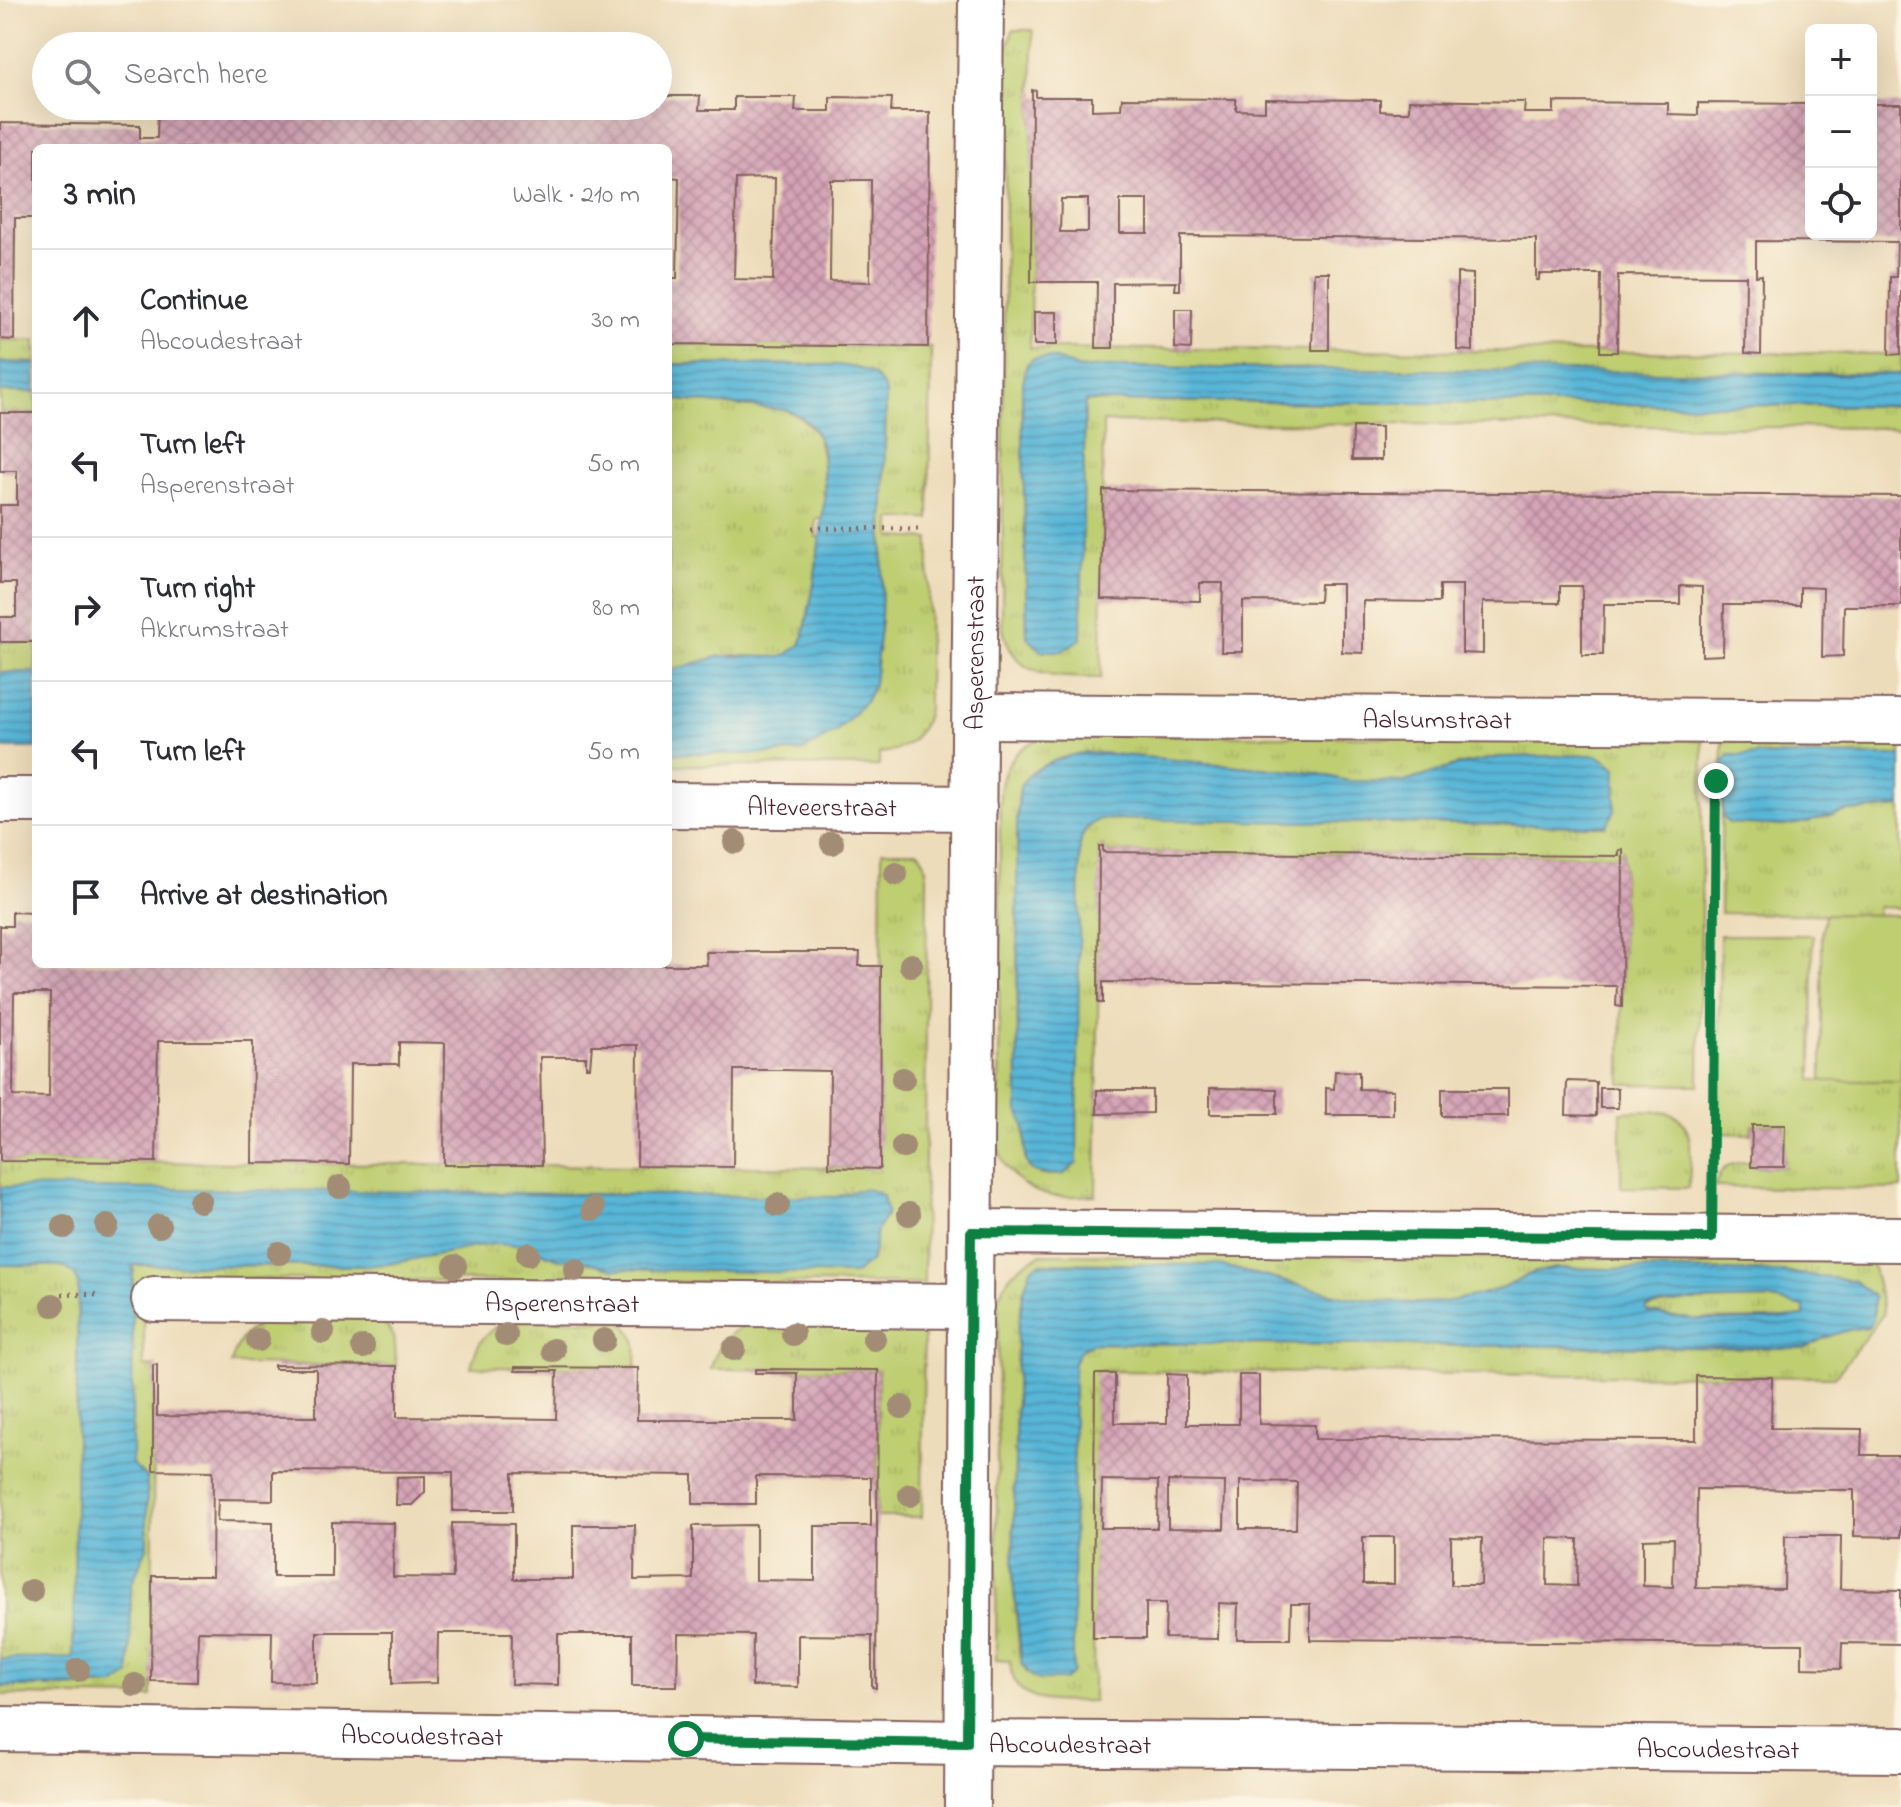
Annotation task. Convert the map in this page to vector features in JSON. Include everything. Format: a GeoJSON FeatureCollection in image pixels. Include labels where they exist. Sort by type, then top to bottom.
{"type":"FeatureCollection","features":[{"type":"Feature","properties":{"kind":"street","name":"Asperenstraat"},"geometry":{"type":"LineString","coordinates":[[967,1807],[974,529],[981,0]]}},
{"type":"Feature","properties":{"kind":"street","name":"Aalsumstraat"},"geometry":{"type":"LineString","coordinates":[[975,716],[1901,722]]}},
{"type":"Feature","properties":{"kind":"street"},"geometry":{"type":"LineString","coordinates":[[0,800],[32,800]]}},
{"type":"Feature","properties":{"kind":"street","name":"Alteveerstraat"},"geometry":{"type":"LineString","coordinates":[[672,805],[974,808]]}},
{"type":"Feature","properties":{"kind":"street"},"geometry":{"type":"LineString","coordinates":[[971,1232],[1901,1239]]}},
{"type":"Feature","properties":{"kind":"street","name":"Asperenstraat"},"geometry":{"type":"LineString","coordinates":[[154,1299],[971,1306]]}},
{"type":"Feature","properties":{"kind":"street","name":"Abcoudestraat"},"geometry":{"type":"LineString","coordinates":[[0,1729],[967,1743],[1901,1750]]}},
{"type":"Feature","properties":{"kind":"path"},"geometry":{"type":"LineString","coordinates":[[812,528],[891,529]]}},
{"type":"Feature","properties":{"kind":"path"},"geometry":{"type":"LineString","coordinates":[[1712,1238],[1717,721]]}},
{"type":"Feature","properties":{"kind":"green space"},"geometry":{"type":"Polygon","coordinates":[[[1013,30],[1033,30],[1030,348],[1901,354],[1901,374],[1079,369],[1048,358],[1027,364],[1022,388],[1027,637],[1081,639],[1084,401],[1901,406],[1901,428],[1103,422],[1101,678],[1052,676],[1038,672],[1025,666],[1015,656],[1007,643],[1002,624],[1006,58],[1013,30]]]}},
{"type":"Feature","properties":{"kind":"green space"},"geometry":{"type":"Polygon","coordinates":[[[0,340],[32,340],[32,363],[0,362],[0,340]]]}},
{"type":"Feature","properties":{"kind":"green space"},"geometry":{"type":"Polygon","coordinates":[[[672,344],[931,347],[929,519],[891,519],[891,537],[929,539],[926,718],[912,740],[897,749],[879,753],[879,766],[672,765],[672,753],[802,751],[837,731],[865,702],[874,684],[881,618],[886,408],[838,365],[672,364],[672,344]]]}},
{"type":"Feature","properties":{"kind":"green space"},"geometry":{"type":"Polygon","coordinates":[[[0,392],[32,392],[32,413],[0,413],[0,392]]]}},
{"type":"Feature","properties":{"kind":"green space"},"geometry":{"type":"Polygon","coordinates":[[[672,399],[786,410],[804,420],[815,432],[824,481],[823,519],[816,519],[816,537],[820,538],[804,635],[800,645],[783,657],[734,655],[672,670],[672,399]]]}},
{"type":"Feature","properties":{"kind":"green space"},"geometry":{"type":"Polygon","coordinates":[[[0,642],[32,642],[32,672],[0,672],[0,642]]]}},
{"type":"Feature","properties":{"kind":"green space"},"geometry":{"type":"Polygon","coordinates":[[[1048,734],[1703,740],[1699,1085],[1621,1084],[1623,850],[1619,856],[1103,852],[1103,846],[1100,846],[1096,1195],[1052,1196],[1033,1190],[1009,1171],[998,1142],[1000,792],[1009,762],[1021,749],[1048,734]],[[1088,752],[1061,758],[1042,767],[1021,785],[1017,823],[1018,1111],[1026,1128],[1025,1159],[1041,1175],[1064,1174],[1080,845],[1084,833],[1095,821],[1605,826],[1500,757],[1458,765],[1405,782],[1347,781],[1315,773],[1088,752]]]}},
{"type":"Feature","properties":{"kind":"green space"},"geometry":{"type":"Polygon","coordinates":[[[1723,740],[1901,742],[1901,756],[1730,755],[1808,822],[1847,811],[1901,807],[1901,908],[1878,907],[1877,915],[1720,913],[1723,740]]]}},
{"type":"Feature","properties":{"kind":"green space"},"geometry":{"type":"Polygon","coordinates":[[[882,851],[919,851],[927,877],[924,1284],[144,1278],[144,1366],[154,1367],[152,1697],[0,1695],[0,1161],[879,1168],[882,851]]]}},
{"type":"Feature","properties":{"kind":"green space"},"geometry":{"type":"Polygon","coordinates":[[[1825,914],[1901,915],[1901,1081],[1822,1081],[1822,935],[1825,914]]]}},
{"type":"Feature","properties":{"kind":"green space"},"geometry":{"type":"Polygon","coordinates":[[[1720,935],[1813,935],[1812,1080],[1901,1081],[1901,1189],[1715,1187],[1720,1174],[1732,1164],[1751,1162],[1752,1167],[1784,1167],[1785,1125],[1752,1125],[1751,1134],[1718,1133],[1720,935]]]}},
{"type":"Feature","properties":{"kind":"green space"},"geometry":{"type":"Polygon","coordinates":[[[1621,1112],[1659,1112],[1680,1119],[1689,1136],[1689,1188],[1621,1187],[1621,1112]]]}},
{"type":"Feature","properties":{"kind":"green space"},"geometry":{"type":"Polygon","coordinates":[[[1042,1254],[1871,1260],[1884,1313],[1835,1377],[1096,1371],[1093,1701],[1052,1701],[1028,1695],[1019,1688],[1010,1661],[996,1660],[996,1304],[1013,1273],[1042,1254]],[[1041,1264],[1024,1289],[1017,1336],[1013,1580],[1020,1655],[1026,1671],[1074,1363],[1087,1345],[1805,1348],[1835,1334],[1868,1327],[1874,1316],[1874,1297],[1855,1281],[1782,1272],[1557,1268],[1532,1273],[1504,1288],[1474,1296],[1444,1302],[1413,1303],[1351,1298],[1218,1265],[1041,1264]]]}},
{"type":"Feature","properties":{"kind":"green space"},"geometry":{"type":"Polygon","coordinates":[[[1768,1299],[1804,1307],[1804,1316],[1689,1320],[1647,1312],[1647,1307],[1686,1301],[1768,1299]]]}},
{"type":"Feature","properties":{"kind":"green space"},"geometry":{"type":"Polygon","coordinates":[[[273,1317],[379,1319],[392,1334],[396,1366],[231,1364],[245,1334],[273,1317]]]}},
{"type":"Feature","properties":{"kind":"green space"},"geometry":{"type":"Polygon","coordinates":[[[513,1319],[619,1321],[635,1341],[636,1368],[471,1367],[484,1337],[513,1319]]]}},
{"type":"Feature","properties":{"kind":"green space"},"geometry":{"type":"Polygon","coordinates":[[[924,1321],[922,1517],[877,1517],[878,1370],[711,1369],[722,1343],[744,1325],[924,1321]]]}},
{"type":"Feature","properties":{"kind":"water"},"geometry":{"type":"Polygon","coordinates":[[[1048,358],[1079,369],[1901,374],[1901,406],[1085,401],[1081,639],[1062,651],[1041,651],[1027,637],[1022,388],[1027,364],[1033,359],[1048,358]]]}},
{"type":"Feature","properties":{"kind":"water"},"geometry":{"type":"Polygon","coordinates":[[[0,362],[32,363],[32,392],[0,392],[0,362]]]}},
{"type":"Feature","properties":{"kind":"water"},"geometry":{"type":"Polygon","coordinates":[[[672,364],[838,365],[860,369],[873,375],[883,385],[886,393],[881,618],[874,684],[865,702],[837,731],[802,751],[672,753],[672,670],[720,656],[783,657],[800,645],[804,635],[825,495],[822,447],[809,423],[786,410],[672,399],[672,364]]]}},
{"type":"Feature","properties":{"kind":"water"},"geometry":{"type":"Polygon","coordinates":[[[0,672],[32,672],[32,748],[0,748],[0,672]]]}},
{"type":"Feature","properties":{"kind":"water"},"geometry":{"type":"Polygon","coordinates":[[[1088,752],[1316,773],[1347,781],[1405,782],[1458,765],[1500,757],[1597,755],[1616,768],[1615,811],[1606,826],[1095,821],[1084,833],[1080,845],[1077,1163],[1064,1174],[1045,1174],[1034,1171],[1028,1165],[1023,1123],[1018,1111],[1019,798],[1021,785],[1033,772],[1061,758],[1088,752]]]}},
{"type":"Feature","properties":{"kind":"water"},"geometry":{"type":"Polygon","coordinates":[[[1729,755],[1901,756],[1901,807],[1847,811],[1784,826],[1729,823],[1723,817],[1723,763],[1729,755]]]}},
{"type":"Feature","properties":{"kind":"water"},"geometry":{"type":"Polygon","coordinates":[[[0,1187],[837,1197],[866,1190],[883,1196],[887,1214],[877,1230],[872,1260],[855,1274],[614,1269],[585,1261],[559,1259],[522,1245],[491,1244],[389,1264],[361,1266],[133,1265],[132,1464],[147,1479],[147,1547],[131,1586],[130,1675],[116,1685],[0,1687],[0,1659],[73,1658],[78,1284],[72,1272],[60,1266],[0,1265],[0,1187]]]}},
{"type":"Feature","properties":{"kind":"water"},"geometry":{"type":"Polygon","coordinates":[[[1040,1263],[1218,1265],[1351,1298],[1413,1303],[1444,1302],[1474,1296],[1504,1288],[1532,1273],[1557,1268],[1782,1272],[1855,1281],[1874,1297],[1873,1319],[1868,1327],[1835,1334],[1805,1348],[1087,1345],[1074,1363],[1073,1673],[1064,1680],[1039,1680],[1032,1677],[1022,1664],[1013,1580],[1017,1336],[1024,1289],[1031,1269],[1040,1263]],[[1768,1299],[1686,1301],[1647,1307],[1647,1312],[1704,1320],[1746,1320],[1804,1316],[1804,1307],[1768,1299]]]}},
{"type":"Feature","properties":{"kind":"building"},"geometry":{"type":"Polygon","coordinates":[[[1032,90],[1036,91],[1036,97],[1092,97],[1092,110],[1121,109],[1122,98],[1236,99],[1236,110],[1265,111],[1265,99],[1380,100],[1380,111],[1395,112],[1409,112],[1409,100],[1525,102],[1524,113],[1554,113],[1554,102],[1668,103],[1668,114],[1698,115],[1698,103],[1805,104],[1805,240],[1877,240],[1877,104],[1901,104],[1901,354],[1889,355],[1890,277],[1896,277],[1897,242],[1756,241],[1756,276],[1762,275],[1761,354],[1745,353],[1746,276],[1618,275],[1617,352],[1600,352],[1601,274],[1539,274],[1539,280],[1536,280],[1536,239],[1180,236],[1180,290],[1175,290],[1176,282],[1113,283],[1113,348],[1096,348],[1097,282],[1031,282],[1032,90]],[[1061,199],[1060,232],[1088,232],[1088,199],[1061,199]],[[1120,200],[1120,233],[1148,233],[1148,200],[1120,200]]]}},
{"type":"Feature","properties":{"kind":"building"},"geometry":{"type":"Polygon","coordinates":[[[672,96],[700,96],[699,110],[734,110],[734,97],[796,97],[795,111],[830,111],[830,98],[834,97],[892,98],[891,112],[930,112],[928,347],[672,344],[672,278],[677,278],[679,178],[672,177],[672,144],[32,144],[32,218],[15,218],[14,340],[0,339],[0,123],[140,125],[140,138],[157,138],[158,120],[672,120],[672,96]],[[775,178],[736,179],[734,279],[773,280],[775,178]],[[831,180],[830,281],[870,282],[871,180],[831,180]]]}},
{"type":"Feature","properties":{"kind":"building"},"geometry":{"type":"Polygon","coordinates":[[[1314,272],[1329,272],[1329,350],[1312,350],[1314,272]]]}},
{"type":"Feature","properties":{"kind":"building"},"geometry":{"type":"Polygon","coordinates":[[[1457,273],[1473,274],[1473,351],[1457,350],[1457,273]]]}},
{"type":"Feature","properties":{"kind":"building"},"geometry":{"type":"Polygon","coordinates":[[[1175,309],[1192,309],[1191,349],[1175,348],[1175,309]]]}},
{"type":"Feature","properties":{"kind":"building"},"geometry":{"type":"Polygon","coordinates":[[[1034,312],[1057,312],[1057,345],[1034,345],[1034,312]]]}},
{"type":"Feature","properties":{"kind":"building"},"geometry":{"type":"Polygon","coordinates":[[[0,413],[32,413],[32,642],[0,642],[0,617],[16,617],[16,583],[0,583],[0,505],[17,505],[17,471],[0,471],[0,413]]]}},
{"type":"Feature","properties":{"kind":"building"},"geometry":{"type":"Polygon","coordinates":[[[1353,427],[1381,427],[1381,460],[1352,460],[1353,427]]]}},
{"type":"Feature","properties":{"kind":"building"},"geometry":{"type":"Polygon","coordinates":[[[1103,490],[1901,496],[1901,606],[1844,606],[1843,656],[1822,657],[1823,588],[1800,587],[1800,605],[1724,605],[1723,655],[1702,656],[1702,587],[1680,586],[1680,604],[1604,604],[1603,655],[1582,655],[1582,586],[1560,586],[1560,603],[1483,602],[1483,654],[1462,653],[1462,585],[1440,585],[1440,602],[1363,601],[1363,653],[1342,652],[1342,584],[1320,584],[1319,602],[1243,601],[1243,652],[1221,652],[1223,583],[1200,583],[1200,601],[1101,599],[1103,490]]]}},
{"type":"Feature","properties":{"kind":"building"},"geometry":{"type":"Polygon","coordinates":[[[1099,846],[1103,846],[1103,852],[1304,854],[1619,856],[1619,851],[1623,850],[1622,1007],[1616,1006],[1617,986],[1103,982],[1103,1003],[1098,1003],[1099,846]]]}},
{"type":"Feature","properties":{"kind":"building"},"geometry":{"type":"Polygon","coordinates":[[[12,912],[32,913],[32,968],[672,968],[672,965],[707,965],[706,952],[860,952],[859,966],[881,966],[880,1169],[829,1167],[830,1071],[782,1070],[734,1070],[733,1167],[637,1166],[638,1045],[592,1045],[590,1067],[586,1067],[586,1057],[540,1057],[542,1165],[444,1165],[445,1043],[399,1042],[399,1066],[350,1064],[349,1164],[252,1163],[253,1041],[158,1041],[156,1162],[0,1161],[0,926],[12,926],[12,912]],[[14,993],[13,1096],[49,1097],[50,993],[14,993]]]}},
{"type":"Feature","properties":{"kind":"building"},"geometry":{"type":"Polygon","coordinates":[[[1335,1071],[1359,1072],[1359,1089],[1393,1090],[1393,1115],[1326,1115],[1326,1088],[1334,1089],[1335,1071]]]}},
{"type":"Feature","properties":{"kind":"building"},"geometry":{"type":"Polygon","coordinates":[[[1567,1081],[1596,1082],[1596,1116],[1566,1115],[1567,1081]]]}},
{"type":"Feature","properties":{"kind":"building"},"geometry":{"type":"Polygon","coordinates":[[[1210,1088],[1277,1089],[1277,1114],[1210,1114],[1210,1088]]]}},
{"type":"Feature","properties":{"kind":"building"},"geometry":{"type":"Polygon","coordinates":[[[1600,1088],[1618,1088],[1618,1108],[1600,1108],[1600,1088]]]}},
{"type":"Feature","properties":{"kind":"building"},"geometry":{"type":"Polygon","coordinates":[[[1442,1089],[1508,1089],[1508,1116],[1442,1116],[1442,1089]]]}},
{"type":"Feature","properties":{"kind":"building"},"geometry":{"type":"Polygon","coordinates":[[[1097,1090],[1152,1090],[1152,1113],[1097,1114],[1097,1090]]]}},
{"type":"Feature","properties":{"kind":"building"},"geometry":{"type":"Polygon","coordinates":[[[1752,1125],[1785,1125],[1784,1167],[1751,1167],[1752,1125]]]}},
{"type":"Feature","properties":{"kind":"building"},"geometry":{"type":"Polygon","coordinates":[[[157,1364],[157,1416],[316,1417],[316,1369],[274,1369],[274,1365],[396,1366],[397,1417],[556,1419],[557,1371],[515,1371],[515,1367],[638,1368],[637,1420],[797,1420],[797,1373],[755,1373],[755,1369],[878,1370],[876,1688],[872,1687],[872,1636],[798,1635],[798,1687],[752,1686],[753,1635],[678,1634],[677,1686],[632,1686],[632,1634],[558,1634],[558,1685],[511,1684],[512,1633],[438,1633],[437,1683],[392,1684],[392,1632],[317,1632],[317,1683],[271,1682],[272,1632],[198,1631],[197,1682],[151,1681],[152,1576],[212,1576],[213,1471],[153,1470],[153,1365],[157,1364]],[[273,1471],[273,1500],[218,1499],[217,1521],[273,1522],[273,1577],[332,1577],[332,1522],[394,1523],[393,1577],[453,1578],[452,1523],[514,1524],[514,1579],[573,1579],[573,1525],[635,1525],[634,1580],[693,1579],[693,1526],[756,1525],[756,1580],[815,1581],[815,1526],[871,1526],[871,1477],[756,1476],[756,1504],[693,1504],[693,1475],[513,1473],[513,1511],[453,1511],[453,1472],[273,1471]]]}},
{"type":"Feature","properties":{"kind":"building"},"geometry":{"type":"Polygon","coordinates":[[[1095,1374],[1115,1374],[1115,1423],[1167,1423],[1167,1374],[1187,1375],[1187,1424],[1239,1424],[1239,1375],[1259,1375],[1259,1424],[1315,1425],[1315,1439],[1696,1440],[1696,1376],[1772,1377],[1771,1428],[1862,1429],[1861,1455],[1901,1455],[1901,1537],[1854,1536],[1854,1490],[1697,1489],[1696,1588],[1784,1589],[1785,1536],[1841,1536],[1840,1589],[1901,1590],[1901,1644],[1842,1643],[1841,1669],[1802,1668],[1802,1644],[1310,1640],[1310,1604],[1291,1604],[1290,1639],[1237,1639],[1238,1604],[1219,1603],[1218,1639],[1165,1638],[1166,1603],[1146,1603],[1146,1638],[1093,1638],[1095,1374]],[[1102,1480],[1101,1528],[1157,1528],[1158,1481],[1102,1480]],[[1168,1481],[1168,1528],[1224,1529],[1225,1482],[1168,1481]],[[1240,1481],[1240,1529],[1296,1529],[1297,1482],[1240,1481]],[[1363,1537],[1363,1584],[1394,1584],[1394,1537],[1363,1537]],[[1451,1537],[1451,1585],[1481,1585],[1482,1538],[1451,1537]],[[1548,1538],[1547,1585],[1577,1586],[1578,1539],[1548,1538]],[[1674,1538],[1643,1539],[1643,1586],[1673,1587],[1674,1538]]]}},
{"type":"Feature","properties":{"kind":"building"},"geometry":{"type":"Polygon","coordinates":[[[425,1476],[425,1492],[412,1505],[396,1505],[397,1477],[425,1476]]]}},
{"type":"Feature","properties":{"kind":"route"},"geometry":{"type":"LineString","coordinates":[[686,1739],[967,1743],[971,1232],[1712,1238],[1716,781]]}}]}
